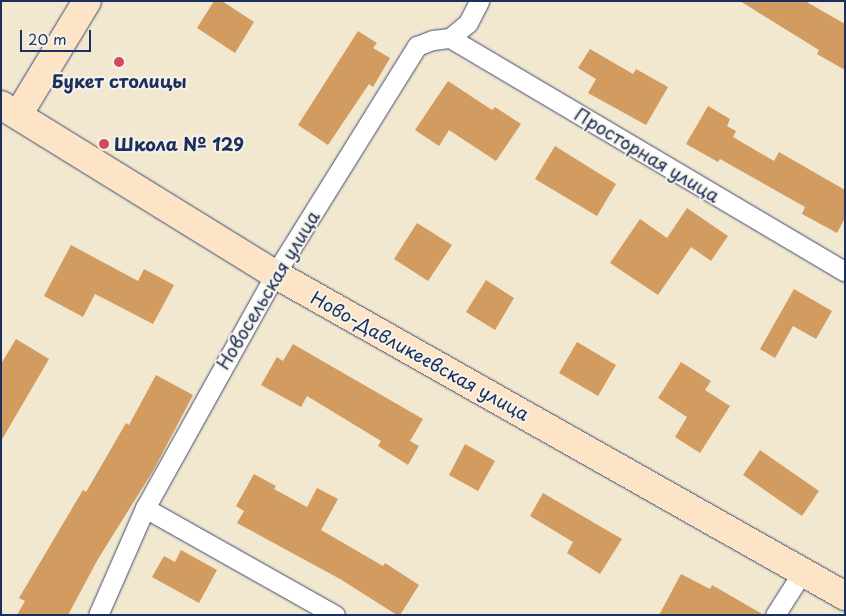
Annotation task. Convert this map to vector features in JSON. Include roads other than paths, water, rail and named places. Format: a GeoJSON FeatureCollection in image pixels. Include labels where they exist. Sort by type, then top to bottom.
{"type":"FeatureCollection","features":[{"type":"Feature","properties":{"kind":"street"},"geometry":{"type":"LineString","coordinates":[[10,110],[87,1]]}},
{"type":"Feature","properties":{"kind":"street","name":"Новосельская улица"},"geometry":{"type":"LineString","coordinates":[[98,615],[144,508],[275,274],[417,46],[434,40],[450,38],[468,23],[479,1]]}},
{"type":"Feature","properties":{"kind":"street","name":"Просторная улица"},"geometry":{"type":"LineString","coordinates":[[450,38],[845,272]]}},
{"type":"Feature","properties":{"kind":"street","name":"Ново-Давликеевская улица"},"geometry":{"type":"LineString","coordinates":[[10,110],[275,274],[845,596]]}},
{"type":"Feature","properties":{"kind":"street"},"geometry":{"type":"LineString","coordinates":[[144,508],[336,615]]}},
{"type":"Feature","properties":{"kind":"street"},"geometry":{"type":"LineString","coordinates":[[775,615],[803,571]]}},
{"type":"Feature","properties":{"kind":"place","name":"Букет столицы"},"geometry":{"type":"Point","coordinates":[119,62]}},
{"type":"Feature","properties":{"kind":"place","name":"Школа № 129"},"geometry":{"type":"Point","coordinates":[104,144]}}]}
